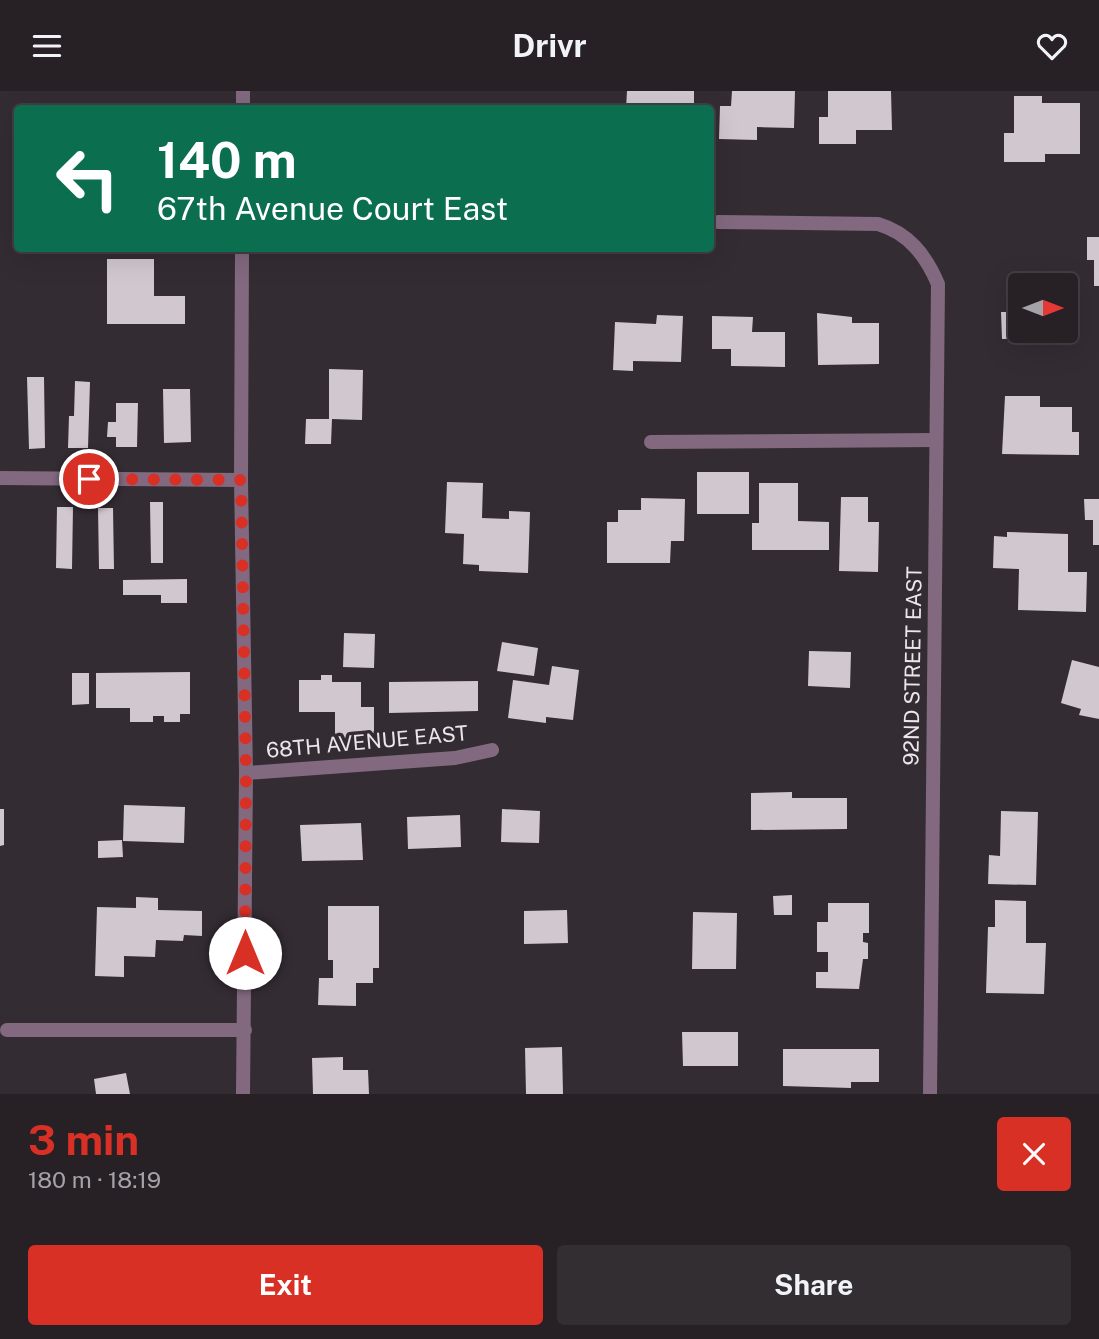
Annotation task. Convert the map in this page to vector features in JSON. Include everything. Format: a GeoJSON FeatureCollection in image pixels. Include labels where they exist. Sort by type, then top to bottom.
{"type":"FeatureCollection","features":[{"type":"Feature","properties":{"kind":"street","name":"92ND STREET EAST"},"geometry":{"type":"LineString","coordinates":[[718,222],[878,224],[898,232],[929,262],[940,293],[936,440],[930,1094]]}},
{"type":"Feature","properties":{"kind":"street"},"geometry":{"type":"LineString","coordinates":[[242,252],[241,480],[246,773],[243,1094]]}},
{"type":"Feature","properties":{"kind":"street"},"geometry":{"type":"LineString","coordinates":[[651,442],[936,440]]}},
{"type":"Feature","properties":{"kind":"street"},"geometry":{"type":"LineString","coordinates":[[0,478],[241,480]]}},
{"type":"Feature","properties":{"kind":"street","name":"68TH AVENUE EAST"},"geometry":{"type":"LineString","coordinates":[[246,773],[456,758],[492,750]]}},
{"type":"Feature","properties":{"kind":"street"},"geometry":{"type":"LineString","coordinates":[[7,1030],[244,1030]]}},
{"type":"Feature","properties":{"kind":"building"},"geometry":{"type":"Polygon","coordinates":[[[627,91],[694,91],[694,105],[626,105],[627,91]]]}},
{"type":"Feature","properties":{"kind":"building"},"geometry":{"type":"Polygon","coordinates":[[[732,91],[795,91],[794,128],[757,127],[757,140],[719,139],[720,106],[731,106],[732,91]]]}},
{"type":"Feature","properties":{"kind":"building"},"geometry":{"type":"Polygon","coordinates":[[[828,91],[891,91],[892,130],[856,130],[856,144],[819,144],[819,117],[828,117],[828,91]]]}},
{"type":"Feature","properties":{"kind":"building"},"geometry":{"type":"Polygon","coordinates":[[[1014,96],[1042,96],[1042,103],[1080,103],[1080,154],[1045,154],[1045,162],[1004,162],[1004,133],[1014,133],[1014,96]]]}},
{"type":"Feature","properties":{"kind":"building"},"geometry":{"type":"Polygon","coordinates":[[[1087,237],[1099,237],[1099,286],[1094,286],[1094,260],[1087,260],[1087,237]]]}},
{"type":"Feature","properties":{"kind":"building"},"geometry":{"type":"Polygon","coordinates":[[[107,259],[154,259],[154,296],[185,296],[185,324],[107,324],[107,259]]]}},
{"type":"Feature","properties":{"kind":"building"},"geometry":{"type":"Polygon","coordinates":[[[1001,312],[1008,312],[1008,339],[1002,339],[1001,312]]]}},
{"type":"Feature","properties":{"kind":"building"},"geometry":{"type":"Polygon","coordinates":[[[817,313],[852,317],[852,323],[879,323],[879,364],[818,365],[817,313]]]}},
{"type":"Feature","properties":{"kind":"building"},"geometry":{"type":"Polygon","coordinates":[[[657,315],[683,316],[681,362],[633,361],[633,371],[613,370],[615,322],[656,324],[657,315]]]}},
{"type":"Feature","properties":{"kind":"building"},"geometry":{"type":"Polygon","coordinates":[[[712,316],[753,317],[752,332],[785,332],[785,367],[731,366],[731,349],[712,349],[712,316]]]}},
{"type":"Feature","properties":{"kind":"building"},"geometry":{"type":"Polygon","coordinates":[[[329,369],[363,370],[362,420],[332,419],[331,444],[305,444],[306,419],[329,419],[329,369]]]}},
{"type":"Feature","properties":{"kind":"building"},"geometry":{"type":"Polygon","coordinates":[[[27,377],[44,377],[45,448],[29,449],[27,377]]]}},
{"type":"Feature","properties":{"kind":"building"},"geometry":{"type":"Polygon","coordinates":[[[75,381],[90,382],[88,448],[68,448],[69,416],[74,416],[75,381]]]}},
{"type":"Feature","properties":{"kind":"building"},"geometry":{"type":"Polygon","coordinates":[[[163,389],[190,389],[191,442],[164,443],[163,389]]]}},
{"type":"Feature","properties":{"kind":"building"},"geometry":{"type":"Polygon","coordinates":[[[1005,396],[1040,396],[1040,407],[1072,407],[1072,432],[1079,432],[1079,455],[1002,454],[1005,396]]]}},
{"type":"Feature","properties":{"kind":"building"},"geometry":{"type":"Polygon","coordinates":[[[116,403],[138,403],[137,447],[116,447],[116,437],[107,437],[108,422],[116,422],[116,403]]]}},
{"type":"Feature","properties":{"kind":"building"},"geometry":{"type":"Polygon","coordinates":[[[697,472],[749,472],[749,514],[697,514],[697,472]]]}},
{"type":"Feature","properties":{"kind":"building"},"geometry":{"type":"Polygon","coordinates":[[[447,482],[483,483],[482,518],[509,519],[509,511],[530,512],[528,573],[479,571],[479,565],[463,564],[464,534],[445,533],[447,482]]]}},
{"type":"Feature","properties":{"kind":"building"},"geometry":{"type":"Polygon","coordinates":[[[759,483],[798,483],[798,521],[829,522],[829,550],[752,550],[752,523],[759,523],[759,483]]]}},
{"type":"Feature","properties":{"kind":"building"},"geometry":{"type":"Polygon","coordinates":[[[841,497],[868,497],[868,522],[879,522],[878,572],[839,571],[841,497]]]}},
{"type":"Feature","properties":{"kind":"building"},"geometry":{"type":"Polygon","coordinates":[[[641,498],[685,499],[684,541],[671,541],[670,563],[607,563],[607,522],[618,522],[618,510],[641,510],[641,498]]]}},
{"type":"Feature","properties":{"kind":"building"},"geometry":{"type":"Polygon","coordinates":[[[1084,499],[1099,499],[1099,545],[1093,545],[1093,520],[1085,520],[1084,499]]]}},
{"type":"Feature","properties":{"kind":"building"},"geometry":{"type":"Polygon","coordinates":[[[150,502],[163,502],[163,563],[151,563],[150,502]]]}},
{"type":"Feature","properties":{"kind":"building"},"geometry":{"type":"Polygon","coordinates":[[[57,507],[73,507],[72,569],[56,568],[57,507]]]}},
{"type":"Feature","properties":{"kind":"building"},"geometry":{"type":"Polygon","coordinates":[[[98,508],[113,508],[114,569],[99,569],[98,508]]]}},
{"type":"Feature","properties":{"kind":"building"},"geometry":{"type":"Polygon","coordinates":[[[1007,532],[1068,534],[1068,572],[1087,572],[1086,612],[1018,610],[1019,569],[993,568],[994,536],[1007,537],[1007,532]]]}},
{"type":"Feature","properties":{"kind":"building"},"geometry":{"type":"Polygon","coordinates":[[[187,579],[187,603],[161,603],[161,595],[123,595],[123,580],[187,579]]]}},
{"type":"Feature","properties":{"kind":"building"},"geometry":{"type":"Polygon","coordinates":[[[344,633],[375,634],[374,668],[343,667],[344,633]]]}},
{"type":"Feature","properties":{"kind":"building"},"geometry":{"type":"Polygon","coordinates":[[[502,642],[538,648],[534,676],[497,671],[502,642]]]}},
{"type":"Feature","properties":{"kind":"building"},"geometry":{"type":"Polygon","coordinates":[[[809,651],[851,652],[850,688],[808,686],[809,651]]]}},
{"type":"Feature","properties":{"kind":"building"},"geometry":{"type":"Polygon","coordinates":[[[1072,660],[1099,667],[1099,719],[1079,715],[1081,709],[1061,703],[1072,660]]]}},
{"type":"Feature","properties":{"kind":"building"},"geometry":{"type":"Polygon","coordinates":[[[552,666],[579,670],[573,720],[546,717],[546,723],[508,718],[513,680],[549,685],[552,666]]]}},
{"type":"Feature","properties":{"kind":"building"},"geometry":{"type":"Polygon","coordinates":[[[190,672],[190,714],[180,714],[180,722],[164,722],[164,716],[153,716],[153,722],[130,722],[130,708],[96,708],[96,673],[190,672]]]}},
{"type":"Feature","properties":{"kind":"building"},"geometry":{"type":"Polygon","coordinates":[[[72,673],[89,673],[89,704],[72,705],[72,673]]]}},
{"type":"Feature","properties":{"kind":"building"},"geometry":{"type":"Polygon","coordinates":[[[321,675],[332,675],[332,682],[361,682],[361,707],[374,707],[374,738],[335,738],[335,712],[299,712],[299,680],[321,680],[321,675]]]}},
{"type":"Feature","properties":{"kind":"building"},"geometry":{"type":"Polygon","coordinates":[[[478,681],[478,711],[389,713],[389,682],[478,681]]]}},
{"type":"Feature","properties":{"kind":"building"},"geometry":{"type":"Polygon","coordinates":[[[792,792],[792,798],[847,798],[847,829],[751,830],[751,793],[792,792]]]}},
{"type":"Feature","properties":{"kind":"building"},"geometry":{"type":"Polygon","coordinates":[[[124,805],[185,807],[184,843],[123,841],[124,805]]]}},
{"type":"Feature","properties":{"kind":"building"},"geometry":{"type":"Polygon","coordinates":[[[0,809],[4,809],[4,845],[0,846],[0,809]]]}},
{"type":"Feature","properties":{"kind":"building"},"geometry":{"type":"Polygon","coordinates":[[[502,809],[540,811],[539,843],[501,842],[502,809]]]}},
{"type":"Feature","properties":{"kind":"building"},"geometry":{"type":"Polygon","coordinates":[[[1001,811],[1038,812],[1036,885],[988,884],[989,855],[1000,856],[1001,811]]]}},
{"type":"Feature","properties":{"kind":"building"},"geometry":{"type":"Polygon","coordinates":[[[460,815],[461,847],[408,849],[407,817],[460,815]]]}},
{"type":"Feature","properties":{"kind":"building"},"geometry":{"type":"Polygon","coordinates":[[[361,823],[363,860],[302,861],[300,825],[361,823]]]}},
{"type":"Feature","properties":{"kind":"building"},"geometry":{"type":"Polygon","coordinates":[[[122,840],[123,857],[98,858],[98,841],[122,840]]]}},
{"type":"Feature","properties":{"kind":"building"},"geometry":{"type":"Polygon","coordinates":[[[792,895],[792,915],[774,915],[773,896],[792,895]]]}},
{"type":"Feature","properties":{"kind":"building"},"geometry":{"type":"Polygon","coordinates":[[[136,897],[158,898],[158,910],[202,911],[202,936],[184,935],[183,941],[156,940],[155,957],[124,956],[124,977],[95,976],[97,907],[136,908],[136,897]]]}},
{"type":"Feature","properties":{"kind":"building"},"geometry":{"type":"Polygon","coordinates":[[[995,900],[1026,901],[1026,943],[1046,943],[1044,994],[986,993],[988,927],[995,927],[995,900]]]}},
{"type":"Feature","properties":{"kind":"building"},"geometry":{"type":"Polygon","coordinates":[[[828,903],[869,903],[869,933],[863,933],[863,942],[868,943],[868,959],[863,959],[859,989],[816,988],[816,972],[828,972],[828,952],[817,952],[817,922],[828,922],[828,903]]]}},
{"type":"Feature","properties":{"kind":"building"},"geometry":{"type":"Polygon","coordinates":[[[328,906],[379,906],[379,968],[373,968],[373,983],[356,983],[356,1006],[318,1005],[319,978],[333,978],[333,960],[328,960],[328,906]]]}},
{"type":"Feature","properties":{"kind":"building"},"geometry":{"type":"Polygon","coordinates":[[[567,910],[568,943],[524,944],[524,911],[567,910]]]}},
{"type":"Feature","properties":{"kind":"building"},"geometry":{"type":"Polygon","coordinates":[[[693,912],[737,913],[736,969],[692,969],[693,912]]]}},
{"type":"Feature","properties":{"kind":"building"},"geometry":{"type":"Polygon","coordinates":[[[682,1032],[738,1032],[738,1066],[683,1066],[682,1032]]]}},
{"type":"Feature","properties":{"kind":"building"},"geometry":{"type":"Polygon","coordinates":[[[562,1047],[563,1094],[526,1094],[525,1048],[562,1047]]]}},
{"type":"Feature","properties":{"kind":"building"},"geometry":{"type":"Polygon","coordinates":[[[783,1049],[879,1049],[879,1082],[851,1082],[851,1088],[783,1086],[783,1049]]]}},
{"type":"Feature","properties":{"kind":"building"},"geometry":{"type":"Polygon","coordinates":[[[343,1057],[343,1070],[368,1070],[369,1094],[313,1094],[312,1058],[343,1057]]]}},
{"type":"Feature","properties":{"kind":"building"},"geometry":{"type":"Polygon","coordinates":[[[126,1073],[130,1094],[96,1094],[94,1079],[126,1073]]]}},
{"type":"Feature","properties":{"kind":"route"},"geometry":{"type":"LineString","coordinates":[[89,479],[241,480],[246,773],[245,953]]}}]}
